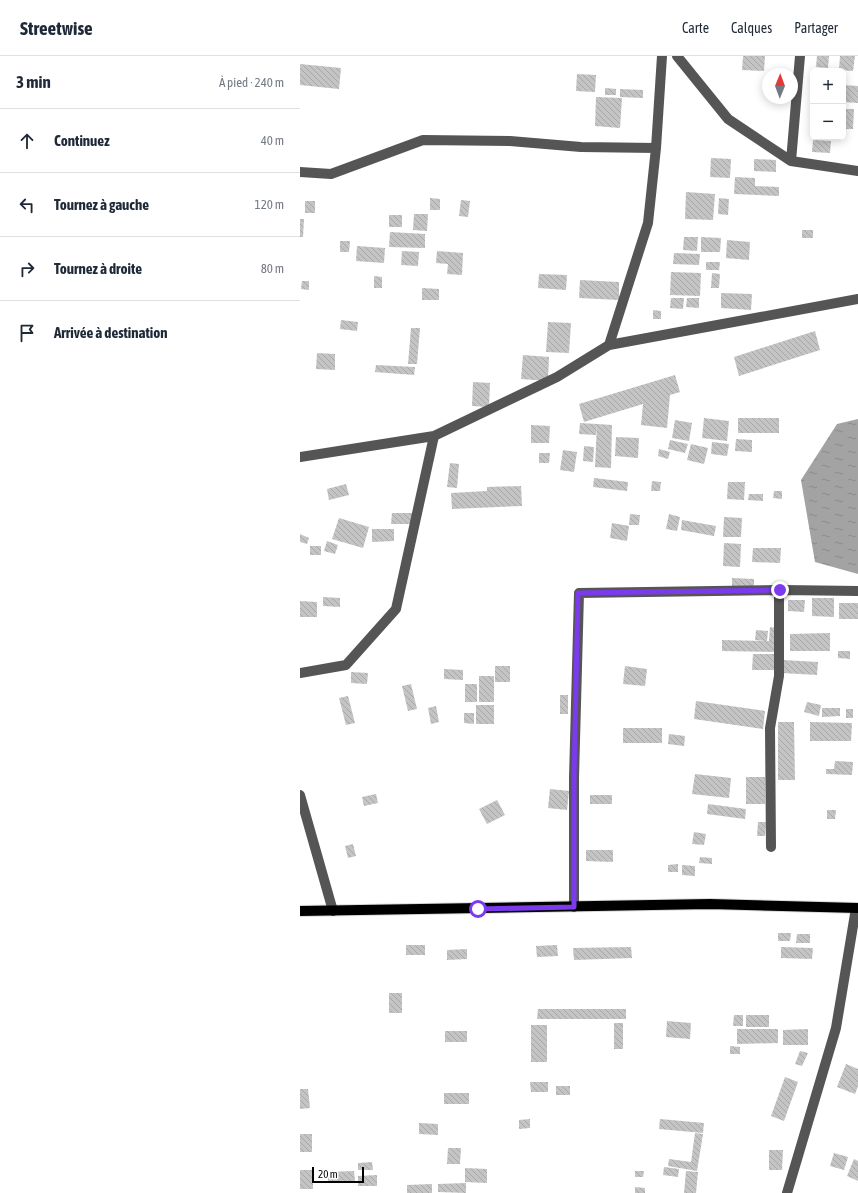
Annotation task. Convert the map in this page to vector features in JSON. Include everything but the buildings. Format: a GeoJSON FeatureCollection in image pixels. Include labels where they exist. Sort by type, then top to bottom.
{"type":"FeatureCollection","features":[{"type":"Feature","properties":{"kind":"main road"},"geometry":{"type":"LineString","coordinates":[[300,911],[710,904],[857,908]]}},
{"type":"Feature","properties":{"kind":"street"},"geometry":{"type":"LineString","coordinates":[[609,345],[648,223],[656,148],[662,56]]}},
{"type":"Feature","properties":{"kind":"street"},"geometry":{"type":"LineString","coordinates":[[677,56],[728,119],[791,161],[858,171]]}},
{"type":"Feature","properties":{"kind":"street"},"geometry":{"type":"LineString","coordinates":[[791,161],[800,56]]}},
{"type":"Feature","properties":{"kind":"street"},"geometry":{"type":"LineString","coordinates":[[300,172],[332,174],[423,140],[510,141],[581,147],[656,148]]}},
{"type":"Feature","properties":{"kind":"street"},"geometry":{"type":"LineString","coordinates":[[300,457],[434,436],[557,377],[609,345],[858,299]]}},
{"type":"Feature","properties":{"kind":"street"},"geometry":{"type":"LineString","coordinates":[[300,673],[346,665],[396,609],[434,436]]}},
{"type":"Feature","properties":{"kind":"street"},"geometry":{"type":"LineString","coordinates":[[771,847],[770,728],[779,676],[780,590]]}},
{"type":"Feature","properties":{"kind":"street"},"geometry":{"type":"LineString","coordinates":[[574,907],[574,778],[578,593],[780,590],[858,591]]}},
{"type":"Feature","properties":{"kind":"street"},"geometry":{"type":"LineString","coordinates":[[300,795],[333,911]]}},
{"type":"Feature","properties":{"kind":"street"},"geometry":{"type":"LineString","coordinates":[[787,1193],[836,1028],[857,908]]}},
{"type":"Feature","properties":{"kind":"water"},"geometry":{"type":"Polygon","coordinates":[[[858,419],[858,574],[815,562],[801,480],[837,424],[858,419]]]}},
{"type":"Feature","properties":{"kind":"route"},"geometry":{"type":"LineString","coordinates":[[478,909],[574,907],[574,778],[578,593],[780,590]]}}]}
